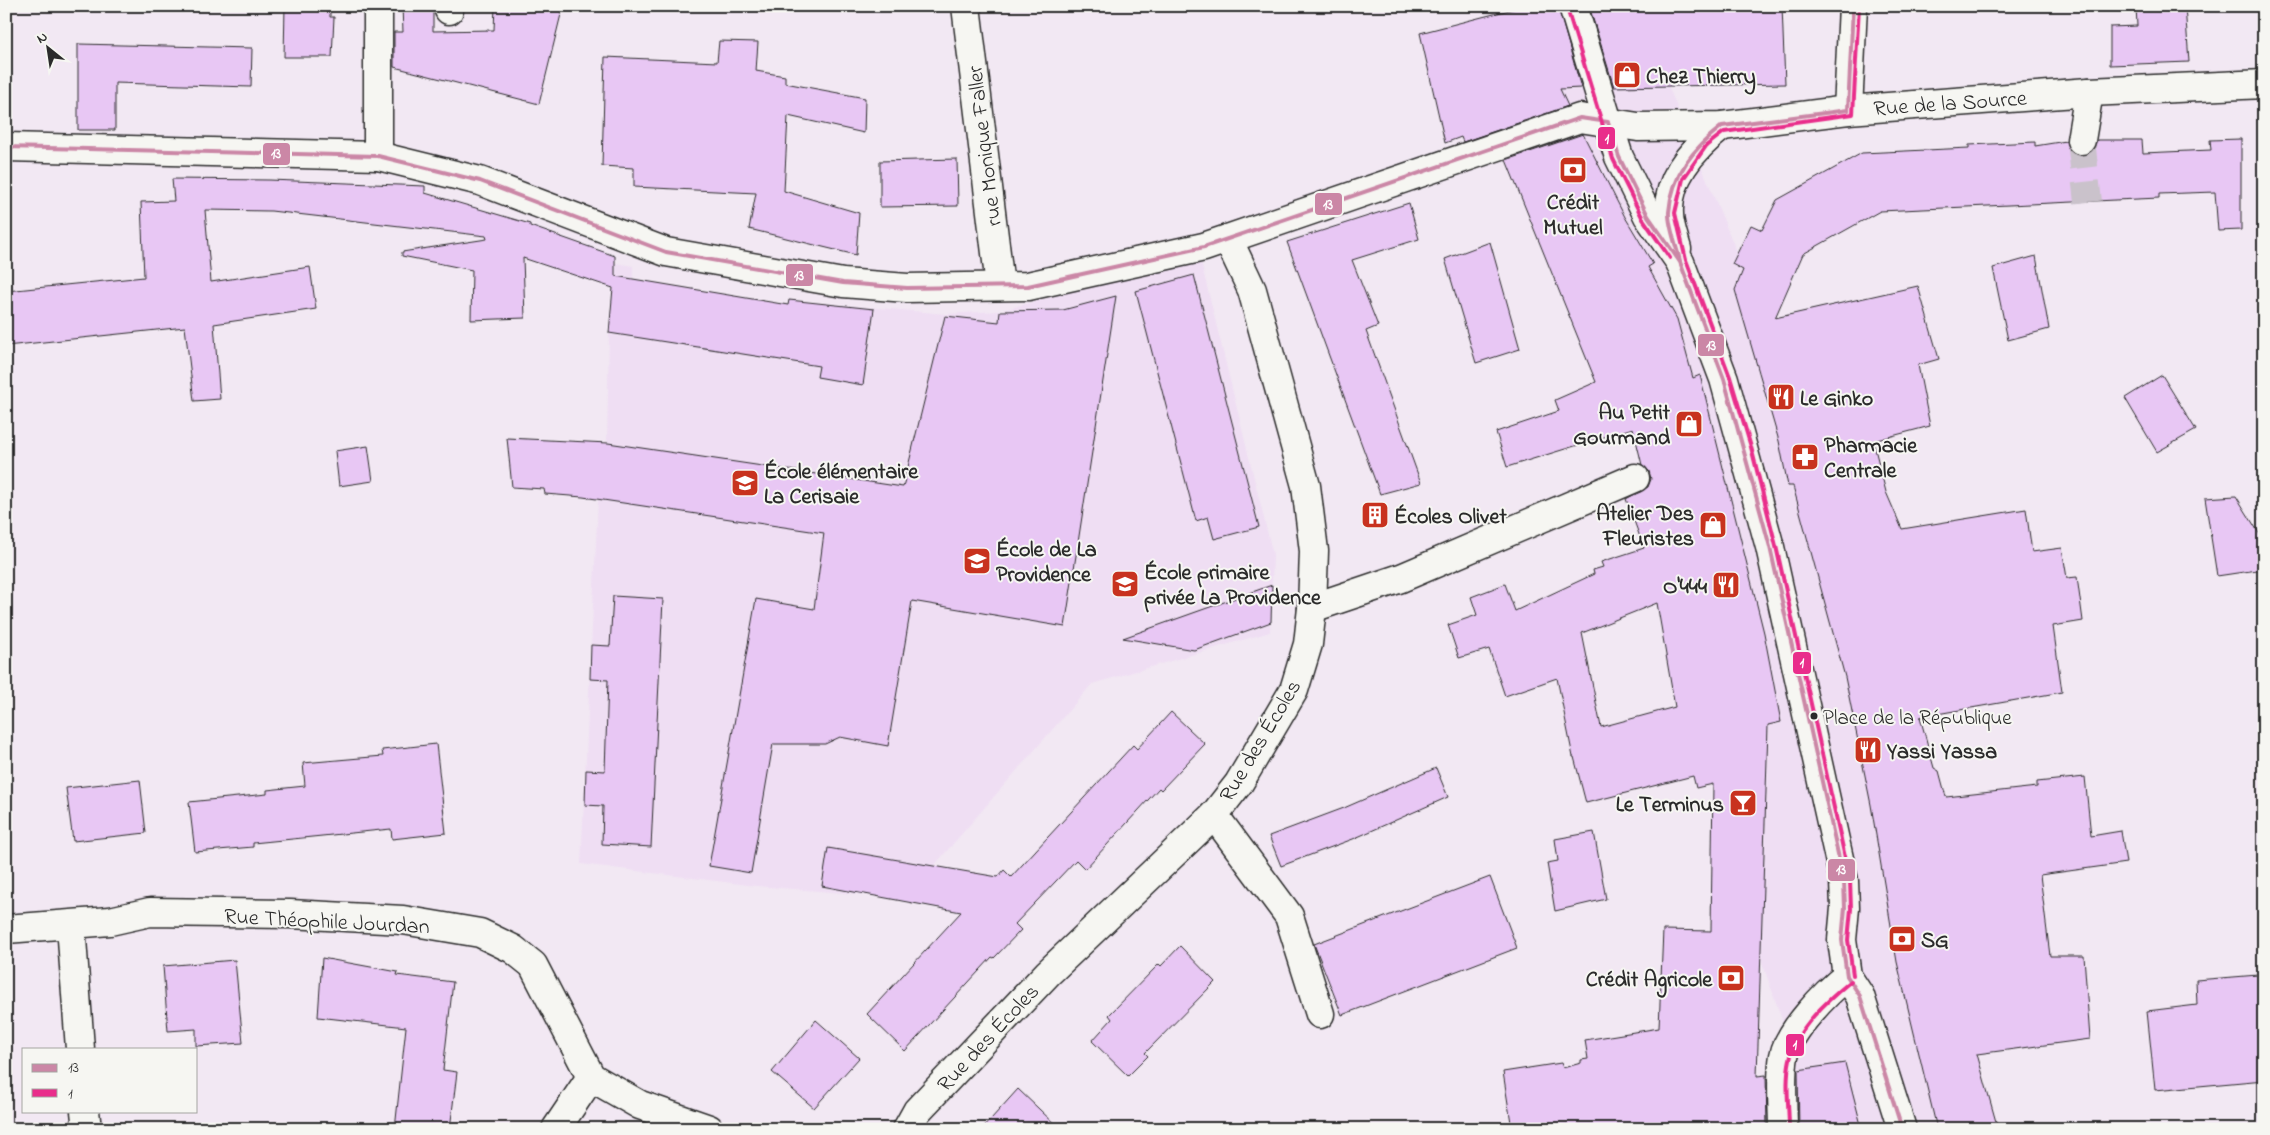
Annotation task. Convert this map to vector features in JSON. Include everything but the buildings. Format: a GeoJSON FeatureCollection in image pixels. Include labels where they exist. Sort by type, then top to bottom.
{"type":"FeatureCollection","features":[{"type":"Feature","properties":{"kind":"street"},"geometry":{"type":"LineString","coordinates":[[378,6],[378,156]]}},
{"type":"Feature","properties":{"kind":"street","name":"rue Monique Faller"},"geometry":{"type":"LineString","coordinates":[[966,6],[1000,286]]}},
{"type":"Feature","properties":{"kind":"street"},"geometry":{"type":"LineString","coordinates":[[1574,6],[1619,157],[1648,216],[1680,262]]}},
{"type":"Feature","properties":{"kind":"street"},"geometry":{"type":"LineString","coordinates":[[1848,110],[1853,6]]}},
{"type":"Feature","properties":{"kind":"street","name":"Rue de la Source"},"geometry":{"type":"LineString","coordinates":[[6,147],[378,156],[480,181],[666,252],[843,283],[907,288],[1028,286],[1204,247],[1580,118],[1638,127],[1722,126],[1848,110],[2089,92],[2264,84]]}},
{"type":"Feature","properties":{"kind":"street"},"geometry":{"type":"LineString","coordinates":[[2081,140],[2089,92]]}},
{"type":"Feature","properties":{"kind":"street"},"geometry":{"type":"LineString","coordinates":[[1722,126],[1701,142],[1677,176],[1668,214],[1680,262],[1724,379],[1770,547],[1844,881],[1845,908],[1842,940],[1847,976],[1860,996],[1902,1129]]}},
{"type":"Feature","properties":{"kind":"street","name":"Rue des Écoles"},"geometry":{"type":"LineString","coordinates":[[907,1129],[918,1111],[1048,973],[1214,815],[1240,782],[1294,690],[1308,644],[1312,608],[1314,551],[1306,486],[1252,290],[1228,239]]}},
{"type":"Feature","properties":{"kind":"street"},"geometry":{"type":"LineString","coordinates":[[1312,608],[1401,578],[1635,478]]}},
{"type":"Feature","properties":{"kind":"street"},"geometry":{"type":"LineString","coordinates":[[1214,815],[1289,916],[1320,1014]]}},
{"type":"Feature","properties":{"kind":"street","name":"Rue Théophile Jourdan"},"geometry":{"type":"LineString","coordinates":[[6,929],[71,925],[150,912],[290,914],[403,920],[480,933],[513,949],[533,965],[591,1077]]}},
{"type":"Feature","properties":{"kind":"street"},"geometry":{"type":"LineString","coordinates":[[71,925],[80,1048]]}},
{"type":"Feature","properties":{"kind":"street"},"geometry":{"type":"LineString","coordinates":[[1783,1129],[1784,1056],[1790,1038],[1830,990],[1847,976]]}},
{"type":"Feature","properties":{"kind":"street"},"geometry":{"type":"LineString","coordinates":[[556,1129],[591,1077],[640,1105],[709,1129]]}},
{"type":"Feature","properties":{"kind":"street"},"geometry":{"type":"LineString","coordinates":[[85,1112],[87,1129]]}},
{"type":"Feature","properties":{"kind":"shaded area"},"geometry":{"type":"Polygon","coordinates":[[[1512,6],[1641,6],[1665,78],[1776,347],[1994,1129],[1820,1129],[1731,873],[1736,705],[1588,227],[1512,6]]]}},
{"type":"Feature","properties":{"kind":"shaded area"},"geometry":{"type":"Polygon","coordinates":[[[1200,258],[1273,555],[1270,632],[1092,684],[906,898],[756,886],[581,864],[598,499],[607,443],[609,333],[615,263],[633,266],[633,279],[788,305],[789,300],[946,314],[999,311],[1200,258]]]}},
{"type":"Feature","properties":{"kind":"tunnel"},"geometry":{"type":"LineString","coordinates":[[2081,140],[2088,202]]}},
{"type":"Feature","properties":{"kind":"transit line","name":"13"},"geometry":{"type":"LineString","coordinates":[[1848,110],[1853,6]]}},
{"type":"Feature","properties":{"kind":"transit line","name":"1"},"geometry":{"type":"LineString","coordinates":[[1853,975],[1848,940],[1851,909],[1850,880],[1776,546],[1751,447],[1730,377],[1686,260],[1675,213],[1683,179],[1706,146],[1724,132],[1853,114],[1859,6]]}},
{"type":"Feature","properties":{"kind":"transit line","name":"1"},"geometry":{"type":"LineString","coordinates":[[1567,8],[1613,159],[1643,219],[1670,258]]}},
{"type":"Feature","properties":{"kind":"transit line","name":"13"},"geometry":{"type":"LineString","coordinates":[[1722,126],[1848,110]]}},
{"type":"Feature","properties":{"kind":"transit line","name":"13"},"geometry":{"type":"LineString","coordinates":[[6,147],[378,156],[480,181],[666,252],[843,283],[907,288],[1028,286],[1204,247],[1580,118],[1608,122],[1619,157],[1648,216],[1680,262],[1724,379],[1770,547],[1844,881],[1845,908],[1842,940],[1847,976],[1860,996],[1902,1129]]}},
{"type":"Feature","properties":{"kind":"transit line","name":"13"},"geometry":{"type":"LineString","coordinates":[[1680,261],[1669,217],[1671,198],[1686,163],[1702,143],[1722,126]]}},
{"type":"Feature","properties":{"kind":"transit line","name":"1"},"geometry":{"type":"LineString","coordinates":[[1789,1129],[1788,1076],[1793,1048],[1799,1036],[1814,1016],[1851,981]]}},
{"type":"Feature","properties":{"kind":"place","name":"Chez Thierry"},"geometry":{"type":"Point","coordinates":[1627,75]}},
{"type":"Feature","properties":{"kind":"place","name":"Crédit Mutuel"},"geometry":{"type":"Point","coordinates":[1573,170]}},
{"type":"Feature","properties":{"kind":"place","name":"Le Ginko"},"geometry":{"type":"Point","coordinates":[1781,397]}},
{"type":"Feature","properties":{"kind":"place","name":"Au Petit Gourmand"},"geometry":{"type":"Point","coordinates":[1689,424]}},
{"type":"Feature","properties":{"kind":"place","name":"Pharmacie Centrale"},"geometry":{"type":"Point","coordinates":[1805,457]}},
{"type":"Feature","properties":{"kind":"place","name":"École élémentaire La Cerisaie"},"geometry":{"type":"Point","coordinates":[745,483]}},
{"type":"Feature","properties":{"kind":"place","name":"Écoles Olivet"},"geometry":{"type":"Point","coordinates":[1375,515]}},
{"type":"Feature","properties":{"kind":"place","name":"Atelier Des Fleuristes"},"geometry":{"type":"Point","coordinates":[1713,525]}},
{"type":"Feature","properties":{"kind":"place","name":"École de La Providence"},"geometry":{"type":"Point","coordinates":[977,561]}},
{"type":"Feature","properties":{"kind":"place","name":"École primaire privée La Providence"},"geometry":{"type":"Point","coordinates":[1125,584]}},
{"type":"Feature","properties":{"kind":"place","name":"O'444"},"geometry":{"type":"Point","coordinates":[1726,585]}},
{"type":"Feature","properties":{"kind":"place","name":"Place de la République"},"geometry":{"type":"Point","coordinates":[1814,716]}},
{"type":"Feature","properties":{"kind":"place","name":"Yassi Yassa"},"geometry":{"type":"Point","coordinates":[1868,750]}},
{"type":"Feature","properties":{"kind":"place","name":"Le Terminus"},"geometry":{"type":"Point","coordinates":[1743,803]}},
{"type":"Feature","properties":{"kind":"place","name":"SG"},"geometry":{"type":"Point","coordinates":[1902,939]}},
{"type":"Feature","properties":{"kind":"place","name":"Crédit Agricole"},"geometry":{"type":"Point","coordinates":[1731,978]}}]}
